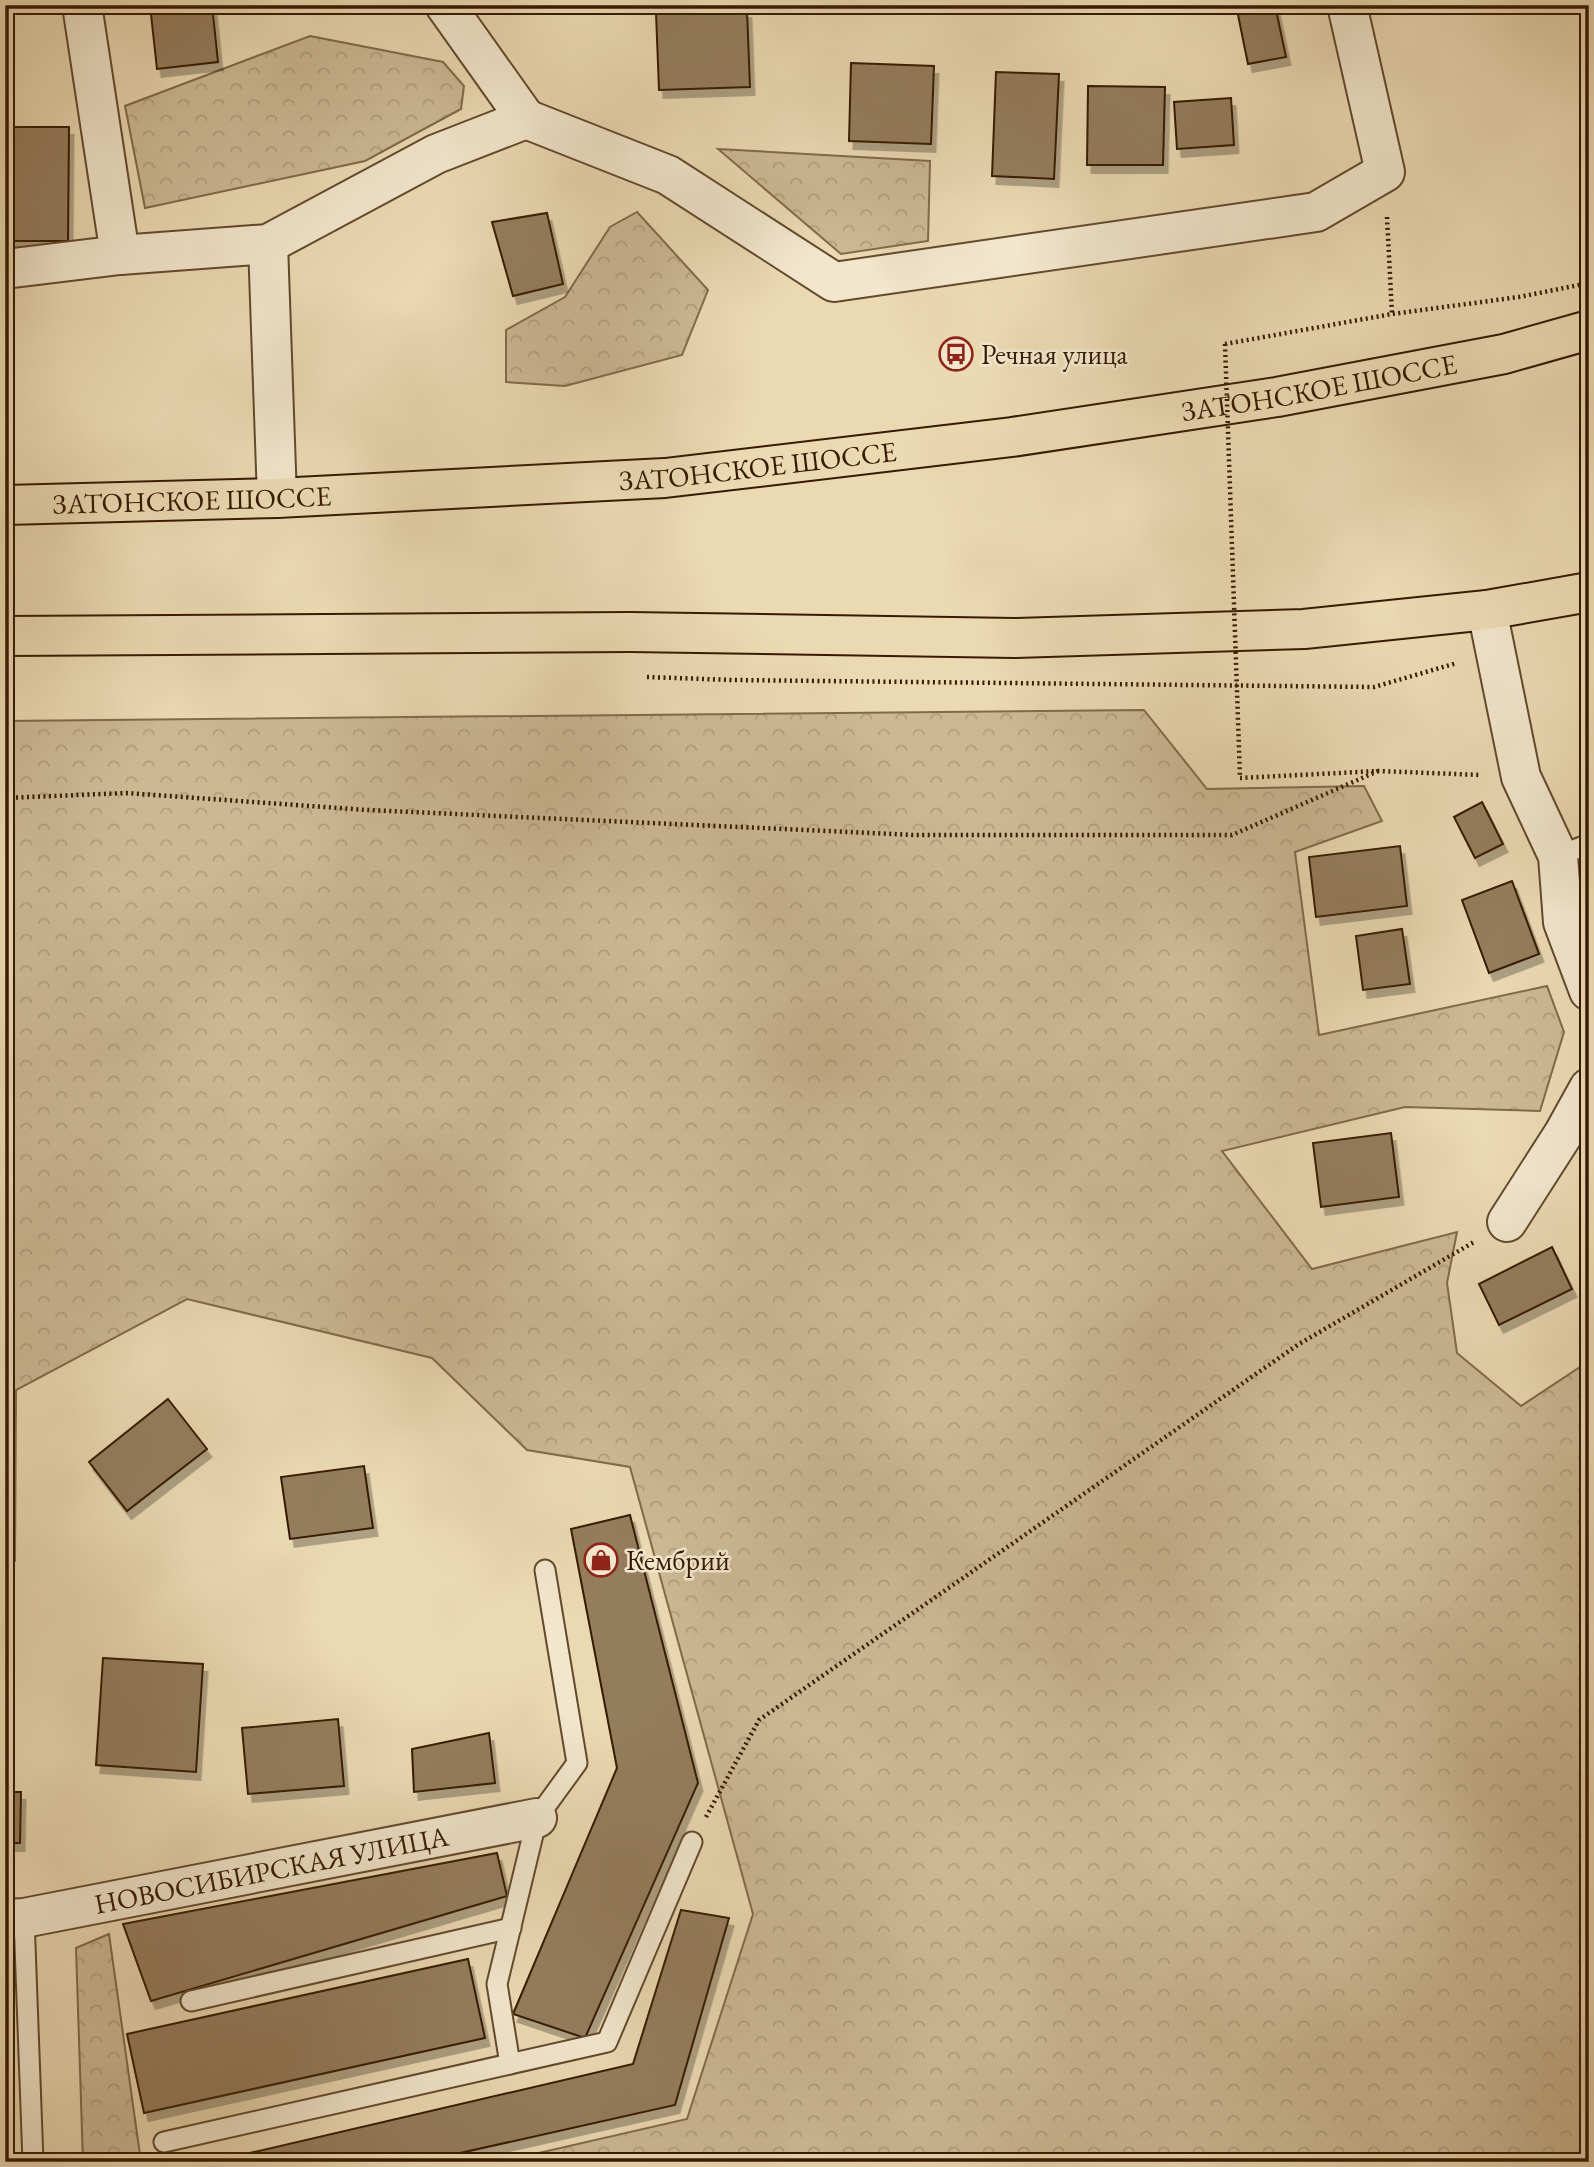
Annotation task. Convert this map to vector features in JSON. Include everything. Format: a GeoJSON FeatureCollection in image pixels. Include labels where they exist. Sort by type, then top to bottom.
{"type":"FeatureCollection","features":[{"type":"Feature","properties":{"kind":"main road","name":"ЗАТОНСКОЕ ШОССЕ"},"geometry":{"type":"LineString","coordinates":[[5,505],[277,498],[665,478],[1012,437],[1251,401],[1504,354],[1589,331]]}},
{"type":"Feature","properties":{"kind":"main road"},"geometry":{"type":"LineString","coordinates":[[5,636],[630,632],[1015,638],[1304,629],[1487,610],[1589,592]]}},
{"type":"Feature","properties":{"kind":"street"},"geometry":{"type":"LineString","coordinates":[[82,5],[120,255]]}},
{"type":"Feature","properties":{"kind":"street"},"geometry":{"type":"LineString","coordinates":[[445,5],[526,119],[668,175],[834,282],[1316,212],[1385,172],[1347,5]]}},
{"type":"Feature","properties":{"kind":"street"},"geometry":{"type":"LineString","coordinates":[[5,270],[120,255],[268,244],[436,154],[526,119]]}},
{"type":"Feature","properties":{"kind":"street"},"geometry":{"type":"LineString","coordinates":[[268,244],[277,498]]}},
{"type":"Feature","properties":{"kind":"street"},"geometry":{"type":"LineString","coordinates":[[1487,610],[1521,777],[1573,850],[1563,922],[1589,991]]}},
{"type":"Feature","properties":{"kind":"street"},"geometry":{"type":"LineString","coordinates":[[1507,1222],[1564,1133],[1589,1088]]}},
{"type":"Feature","properties":{"kind":"street","name":"НОВОСИБИРСКАЯ УЛИЦА"},"geometry":{"type":"LineString","coordinates":[[15,1918],[537,1818]]}},
{"type":"Feature","properties":{"kind":"lane"},"geometry":{"type":"LineString","coordinates":[[510,2064],[497,1984],[537,1818],[577,1763],[545,1570]]}},
{"type":"Feature","properties":{"kind":"lane"},"geometry":{"type":"LineString","coordinates":[[164,2142],[607,2042],[692,1842]]}},
{"type":"Feature","properties":{"kind":"lane"},"geometry":{"type":"LineString","coordinates":[[15,1918],[33,2162]]}},
{"type":"Feature","properties":{"kind":"lane"},"geometry":{"type":"LineString","coordinates":[[191,2001],[511,1928]]}},
{"type":"Feature","properties":{"kind":"path"},"geometry":{"type":"LineString","coordinates":[[1385,172],[1392,314]]}},
{"type":"Feature","properties":{"kind":"path"},"geometry":{"type":"LineString","coordinates":[[1521,777],[1378,771],[1240,778],[1225,344],[1392,314],[1519,297],[1589,284]]}},
{"type":"Feature","properties":{"kind":"path"},"geometry":{"type":"LineString","coordinates":[[5,798],[126,793],[367,810],[914,835],[1232,835],[1378,771]]}},
{"type":"Feature","properties":{"kind":"path"},"geometry":{"type":"LineString","coordinates":[[692,1842],[759,1720],[1298,1345],[1507,1222]]}},
{"type":"Feature","properties":{"kind":"green space"},"geometry":{"type":"Polygon","coordinates":[[[310,36],[443,62],[464,86],[461,109],[365,161],[145,208],[125,106],[310,36]]]}},
{"type":"Feature","properties":{"kind":"green space"},"geometry":{"type":"Polygon","coordinates":[[[718,149],[930,161],[928,241],[841,254],[718,149]]]}},
{"type":"Feature","properties":{"kind":"green space"},"geometry":{"type":"Polygon","coordinates":[[[637,212],[708,290],[682,355],[565,386],[506,382],[506,330],[565,297],[610,227],[637,212]]]}},
{"type":"Feature","properties":{"kind":"green space"},"geometry":{"type":"Polygon","coordinates":[[[1144,710],[1207,789],[1364,786],[1382,821],[1295,852],[1319,1035],[1547,986],[1564,1032],[1540,1111],[1405,1107],[1222,1151],[1312,1269],[1457,1232],[1447,1283],[1457,1353],[1521,1406],[1586,1363],[1589,1358],[1589,2162],[499,2162],[687,2119],[753,1914],[630,1467],[527,1450],[432,1358],[187,1299],[16,1390],[15,1561],[5,1564],[5,721],[1144,710]]]}},
{"type":"Feature","properties":{"kind":"green space"},"geometry":{"type":"Polygon","coordinates":[[[109,1934],[141,2162],[83,2162],[76,1948],[109,1934]]]}},
{"type":"Feature","properties":{"kind":"building"},"geometry":{"type":"Polygon","coordinates":[[[150,5],[212,5],[218,62],[157,69],[150,5]]]}},
{"type":"Feature","properties":{"kind":"building"},"geometry":{"type":"Polygon","coordinates":[[[1236,5],[1275,5],[1286,57],[1248,64],[1236,5]]]}},
{"type":"Feature","properties":{"kind":"building"},"geometry":{"type":"Polygon","coordinates":[[[747,10],[750,87],[659,90],[656,13],[747,10]]]}},
{"type":"Feature","properties":{"kind":"building"},"geometry":{"type":"Polygon","coordinates":[[[851,63],[934,66],[931,144],[849,141],[851,63]]]}},
{"type":"Feature","properties":{"kind":"building"},"geometry":{"type":"Polygon","coordinates":[[[996,72],[1059,74],[1054,179],[992,176],[996,72]]]}},
{"type":"Feature","properties":{"kind":"building"},"geometry":{"type":"Polygon","coordinates":[[[1088,86],[1165,87],[1163,165],[1087,165],[1088,86]]]}},
{"type":"Feature","properties":{"kind":"building"},"geometry":{"type":"Polygon","coordinates":[[[1231,98],[1234,145],[1177,149],[1174,102],[1231,98]]]}},
{"type":"Feature","properties":{"kind":"building"},"geometry":{"type":"Polygon","coordinates":[[[5,127],[69,127],[68,241],[5,241],[5,127]]]}},
{"type":"Feature","properties":{"kind":"building"},"geometry":{"type":"Polygon","coordinates":[[[547,213],[563,284],[513,296],[492,222],[547,213]]]}},
{"type":"Feature","properties":{"kind":"building"},"geometry":{"type":"Polygon","coordinates":[[[1482,802],[1503,844],[1475,858],[1454,817],[1482,802]]]}},
{"type":"Feature","properties":{"kind":"building"},"geometry":{"type":"Polygon","coordinates":[[[1400,846],[1407,906],[1316,917],[1309,857],[1400,846]]]}},
{"type":"Feature","properties":{"kind":"building"},"geometry":{"type":"Polygon","coordinates":[[[1512,881],[1539,954],[1489,973],[1462,900],[1512,881]]]}},
{"type":"Feature","properties":{"kind":"building"},"geometry":{"type":"Polygon","coordinates":[[[1402,929],[1410,984],[1363,990],[1356,936],[1402,929]]]}},
{"type":"Feature","properties":{"kind":"building"},"geometry":{"type":"Polygon","coordinates":[[[1391,1133],[1399,1197],[1321,1207],[1313,1143],[1391,1133]]]}},
{"type":"Feature","properties":{"kind":"building"},"geometry":{"type":"Polygon","coordinates":[[[1552,1247],[1572,1289],[1499,1325],[1479,1284],[1552,1247]]]}},
{"type":"Feature","properties":{"kind":"building"},"geometry":{"type":"Polygon","coordinates":[[[168,1399],[207,1449],[127,1511],[89,1462],[168,1399]]]}},
{"type":"Feature","properties":{"kind":"building"},"geometry":{"type":"Polygon","coordinates":[[[364,1466],[373,1528],[290,1539],[281,1477],[364,1466]]]}},
{"type":"Feature","properties":{"kind":"building"},"geometry":{"type":"Polygon","coordinates":[[[630,1515],[698,1783],[585,2038],[513,2014],[617,1768],[571,1529],[630,1515]]]}},
{"type":"Feature","properties":{"kind":"building"},"geometry":{"type":"Polygon","coordinates":[[[103,1658],[203,1664],[196,1772],[96,1765],[103,1658]]]}},
{"type":"Feature","properties":{"kind":"building"},"geometry":{"type":"Polygon","coordinates":[[[338,1719],[344,1786],[248,1794],[242,1728],[338,1719]]]}},
{"type":"Feature","properties":{"kind":"building"},"geometry":{"type":"Polygon","coordinates":[[[489,1733],[495,1783],[414,1792],[412,1749],[489,1733]]]}},
{"type":"Feature","properties":{"kind":"building"},"geometry":{"type":"Polygon","coordinates":[[[5,1792],[21,1792],[20,1843],[5,1843],[5,1792]]]}},
{"type":"Feature","properties":{"kind":"building"},"geometry":{"type":"Polygon","coordinates":[[[497,1853],[507,1896],[151,2001],[123,1924],[497,1853]]]}},
{"type":"Feature","properties":{"kind":"building"},"geometry":{"type":"Polygon","coordinates":[[[681,1910],[729,1918],[675,2105],[420,2162],[211,2162],[633,2064],[681,1910]]]}},
{"type":"Feature","properties":{"kind":"building"},"geometry":{"type":"Polygon","coordinates":[[[468,1959],[485,2038],[144,2113],[127,2034],[468,1959]]]}},
{"type":"Feature","properties":{"kind":"place","name":"Речная улица"},"geometry":{"type":"Point","coordinates":[956,354]}},
{"type":"Feature","properties":{"kind":"place","name":"Кембрий"},"geometry":{"type":"Point","coordinates":[601,1560]}}]}
